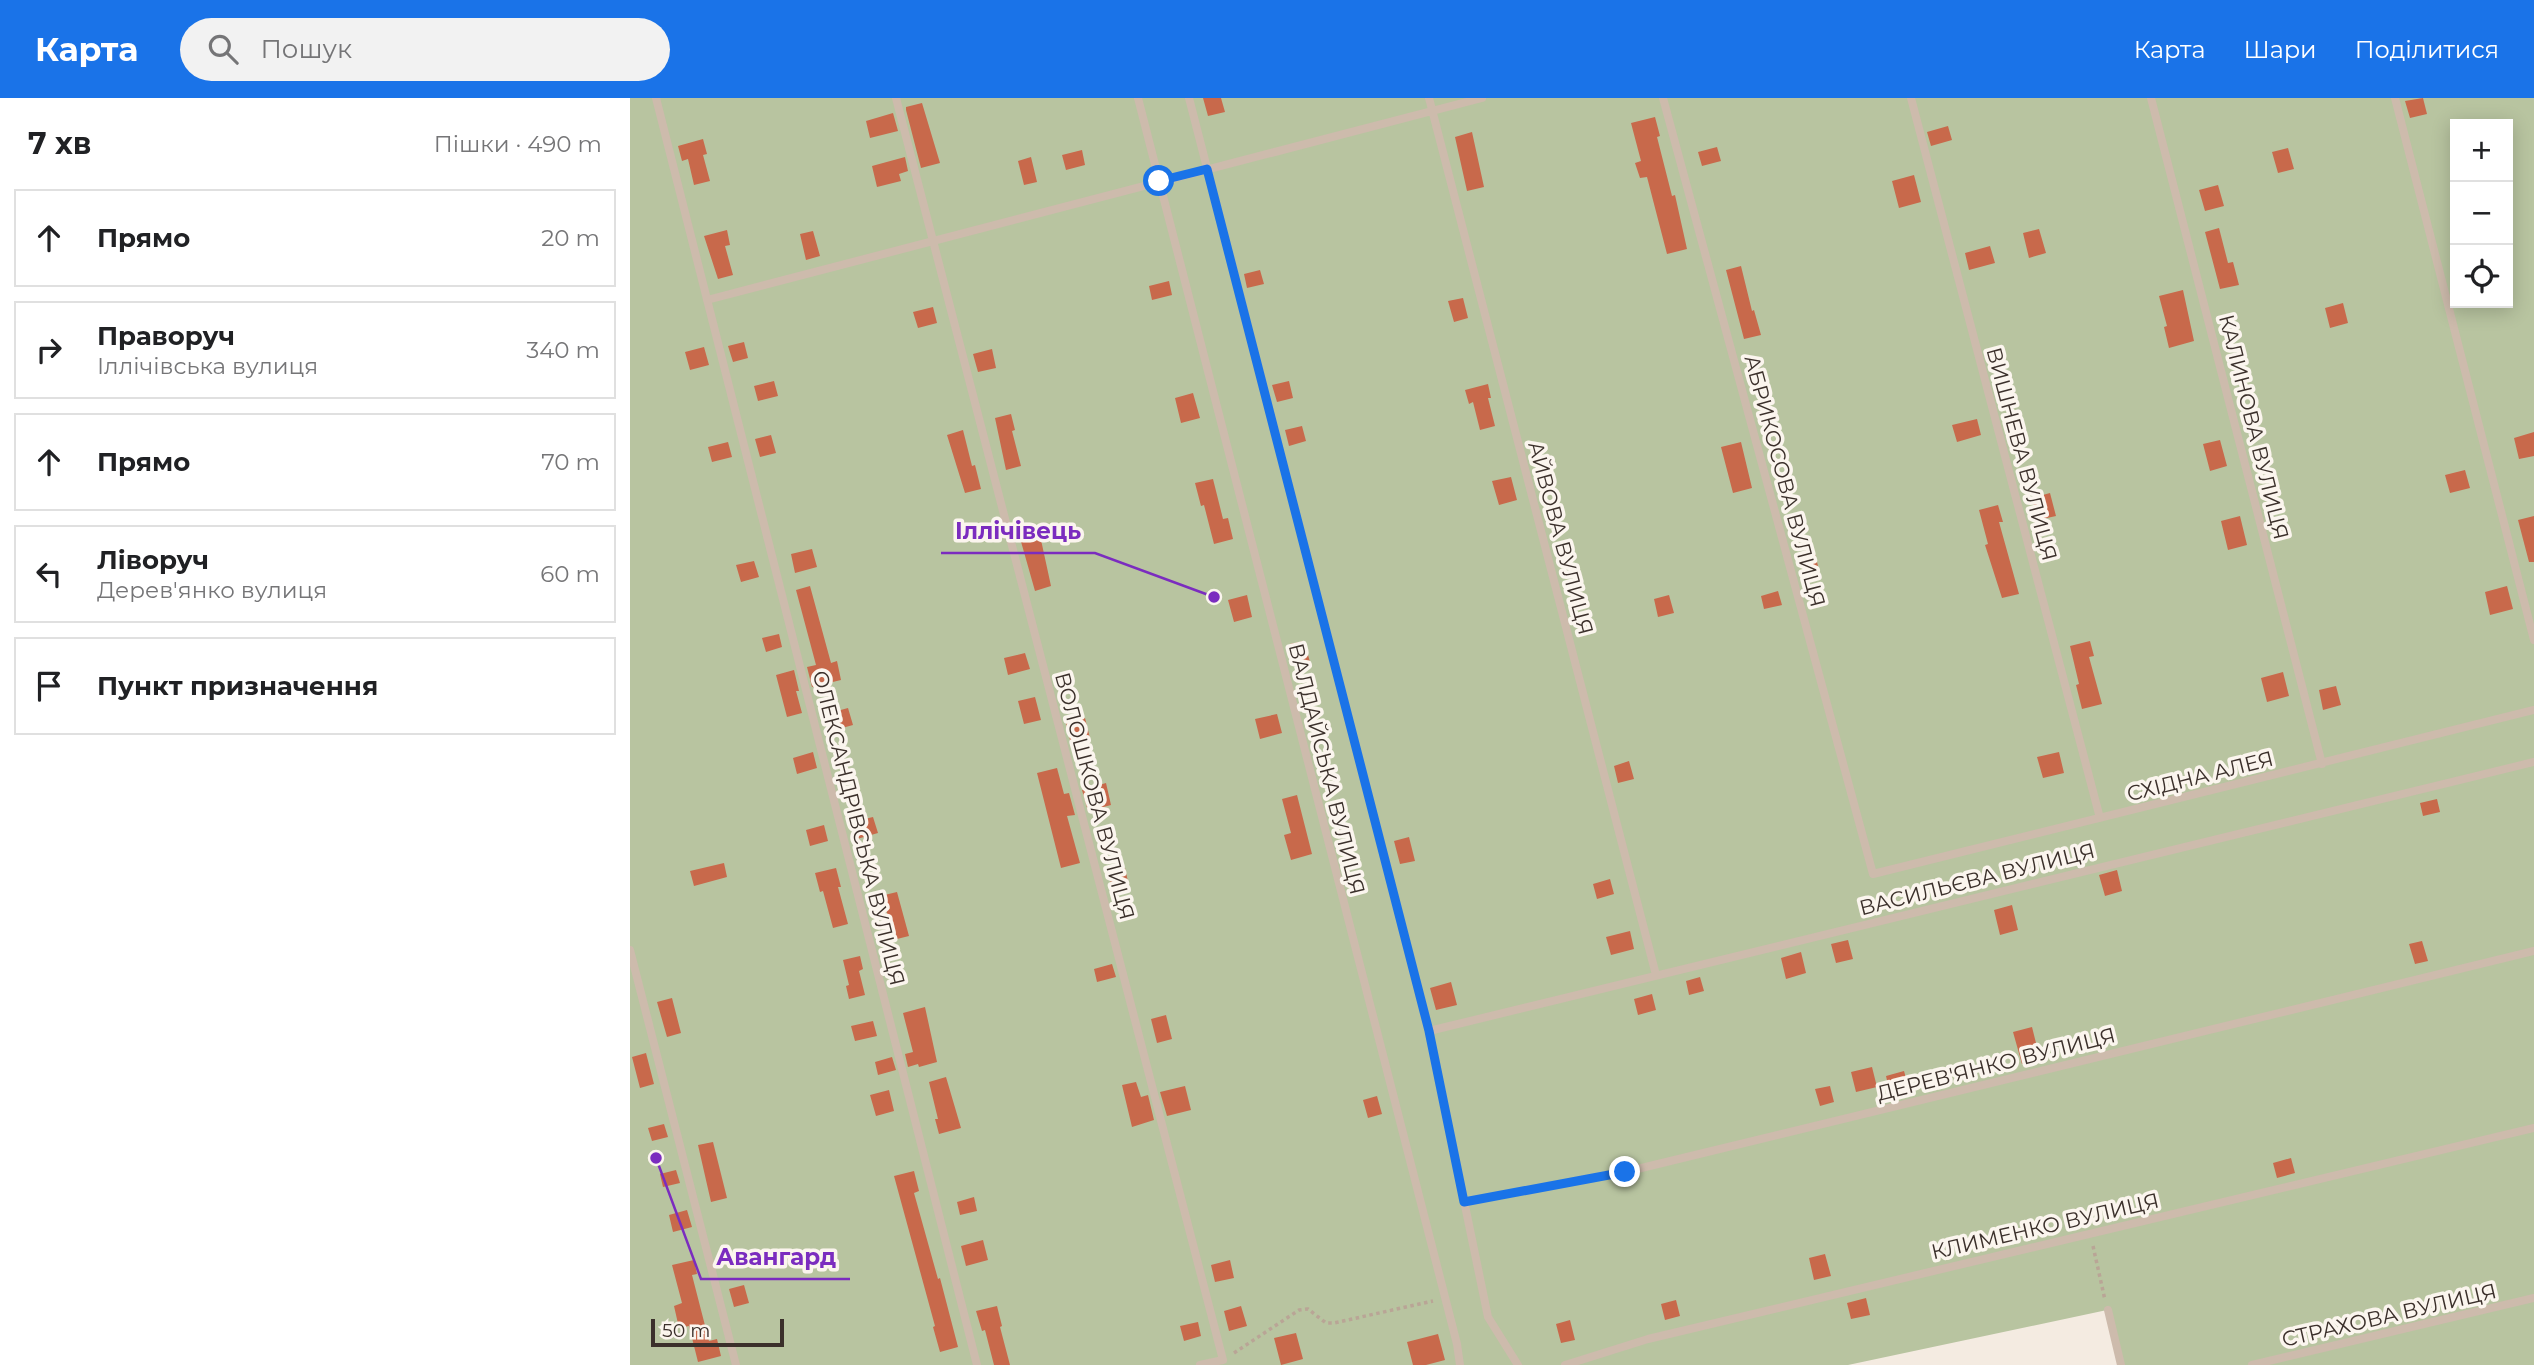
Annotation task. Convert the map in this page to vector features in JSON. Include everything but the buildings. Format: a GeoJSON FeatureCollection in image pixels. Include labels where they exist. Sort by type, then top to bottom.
{"type":"FeatureCollection","features":[{"type":"Feature","properties":{"kind":"lane","name":"ОЛЕКСАНДРІВСЬКА ВУЛИЦЯ"},"geometry":{"type":"LineString","coordinates":[[656,98],[977,1365]]}},
{"type":"Feature","properties":{"kind":"lane","name":"ВОЛОШКОВА ВУЛИЦЯ"},"geometry":{"type":"LineString","coordinates":[[896,98],[1226,1362]]}},
{"type":"Feature","properties":{"kind":"lane","name":"ВАЛДАЙСЬКА ВУЛИЦЯ"},"geometry":{"type":"LineString","coordinates":[[1138,98],[1460,1365]]}},
{"type":"Feature","properties":{"kind":"lane"},"geometry":{"type":"LineString","coordinates":[[1189,98],[1429,1031],[1488,1317],[1518,1365]]}},
{"type":"Feature","properties":{"kind":"lane","name":"АЙВОВА ВУЛИЦЯ"},"geometry":{"type":"LineString","coordinates":[[1429,98],[1656,975]]}},
{"type":"Feature","properties":{"kind":"lane"},"geometry":{"type":"LineString","coordinates":[[707,300],[1482,98]]}},
{"type":"Feature","properties":{"kind":"lane","name":"АБРИКОСОВА ВУЛИЦЯ"},"geometry":{"type":"LineString","coordinates":[[1663,98],[1873,874]]}},
{"type":"Feature","properties":{"kind":"lane","name":"ВИШНЕВА ВУЛИЦЯ"},"geometry":{"type":"LineString","coordinates":[[1910,98],[2100,818]]}},
{"type":"Feature","properties":{"kind":"lane","name":"КАЛИНОВА ВУЛИЦЯ"},"geometry":{"type":"LineString","coordinates":[[2151,98],[2322,764]]}},
{"type":"Feature","properties":{"kind":"lane"},"geometry":{"type":"LineString","coordinates":[[2395,98],[2534,640]]}},
{"type":"Feature","properties":{"kind":"lane","name":"СХІДНА АЛЕЯ"},"geometry":{"type":"LineString","coordinates":[[1873,874],[2534,710]]}},
{"type":"Feature","properties":{"kind":"lane","name":"ВАСИЛЬЄВА ВУЛИЦЯ"},"geometry":{"type":"LineString","coordinates":[[1429,1031],[2534,762]]}},
{"type":"Feature","properties":{"kind":"lane"},"geometry":{"type":"LineString","coordinates":[[630,950],[736,1365]]}},
{"type":"Feature","properties":{"kind":"lane","name":"ДЕРЕВ'ЯНКО ВУЛИЦЯ"},"geometry":{"type":"LineString","coordinates":[[1464,1202],[1625,1172],[2534,951]]}},
{"type":"Feature","properties":{"kind":"lane","name":"КЛИМЕНКО ВУЛИЦЯ"},"geometry":{"type":"LineString","coordinates":[[1565,1365],[1648,1339],[2534,1128]]}},
{"type":"Feature","properties":{"kind":"lane","name":"СТРАХОВА ВУЛИЦЯ"},"geometry":{"type":"LineString","coordinates":[[2252,1365],[2534,1298]]}},
{"type":"Feature","properties":{"kind":"lane"},"geometry":{"type":"LineString","coordinates":[[2108,1310],[2121,1365]]}},
{"type":"Feature","properties":{"kind":"lane"},"geometry":{"type":"LineString","coordinates":[[1200,1365],[1226,1362]]}},
{"type":"Feature","properties":{"kind":"path"},"geometry":{"type":"LineString","coordinates":[[2090,1234],[2108,1310]]}},
{"type":"Feature","properties":{"kind":"path"},"geometry":{"type":"LineString","coordinates":[[1226,1362],[1299,1310],[1308,1309],[1326,1323],[1334,1323],[1444,1298]]}},
{"type":"Feature","properties":{"kind":"green space"},"geometry":{"type":"Polygon","coordinates":[[[630,98],[2534,98],[2534,1365],[2121,1365],[2107,1310],[1848,1365],[630,1365],[630,98]]]}},
{"type":"Feature","properties":{"kind":"place","name":"Іллічівець"},"geometry":{"type":"Point","coordinates":[1214,597]}},
{"type":"Feature","properties":{"kind":"place","name":"Авангард"},"geometry":{"type":"Point","coordinates":[656,1158]}},
{"type":"Feature","properties":{"kind":"route"},"geometry":{"type":"LineString","coordinates":[[1159,181],[1207,169],[1429,1031],[1464,1202],[1625,1172]]}}]}
